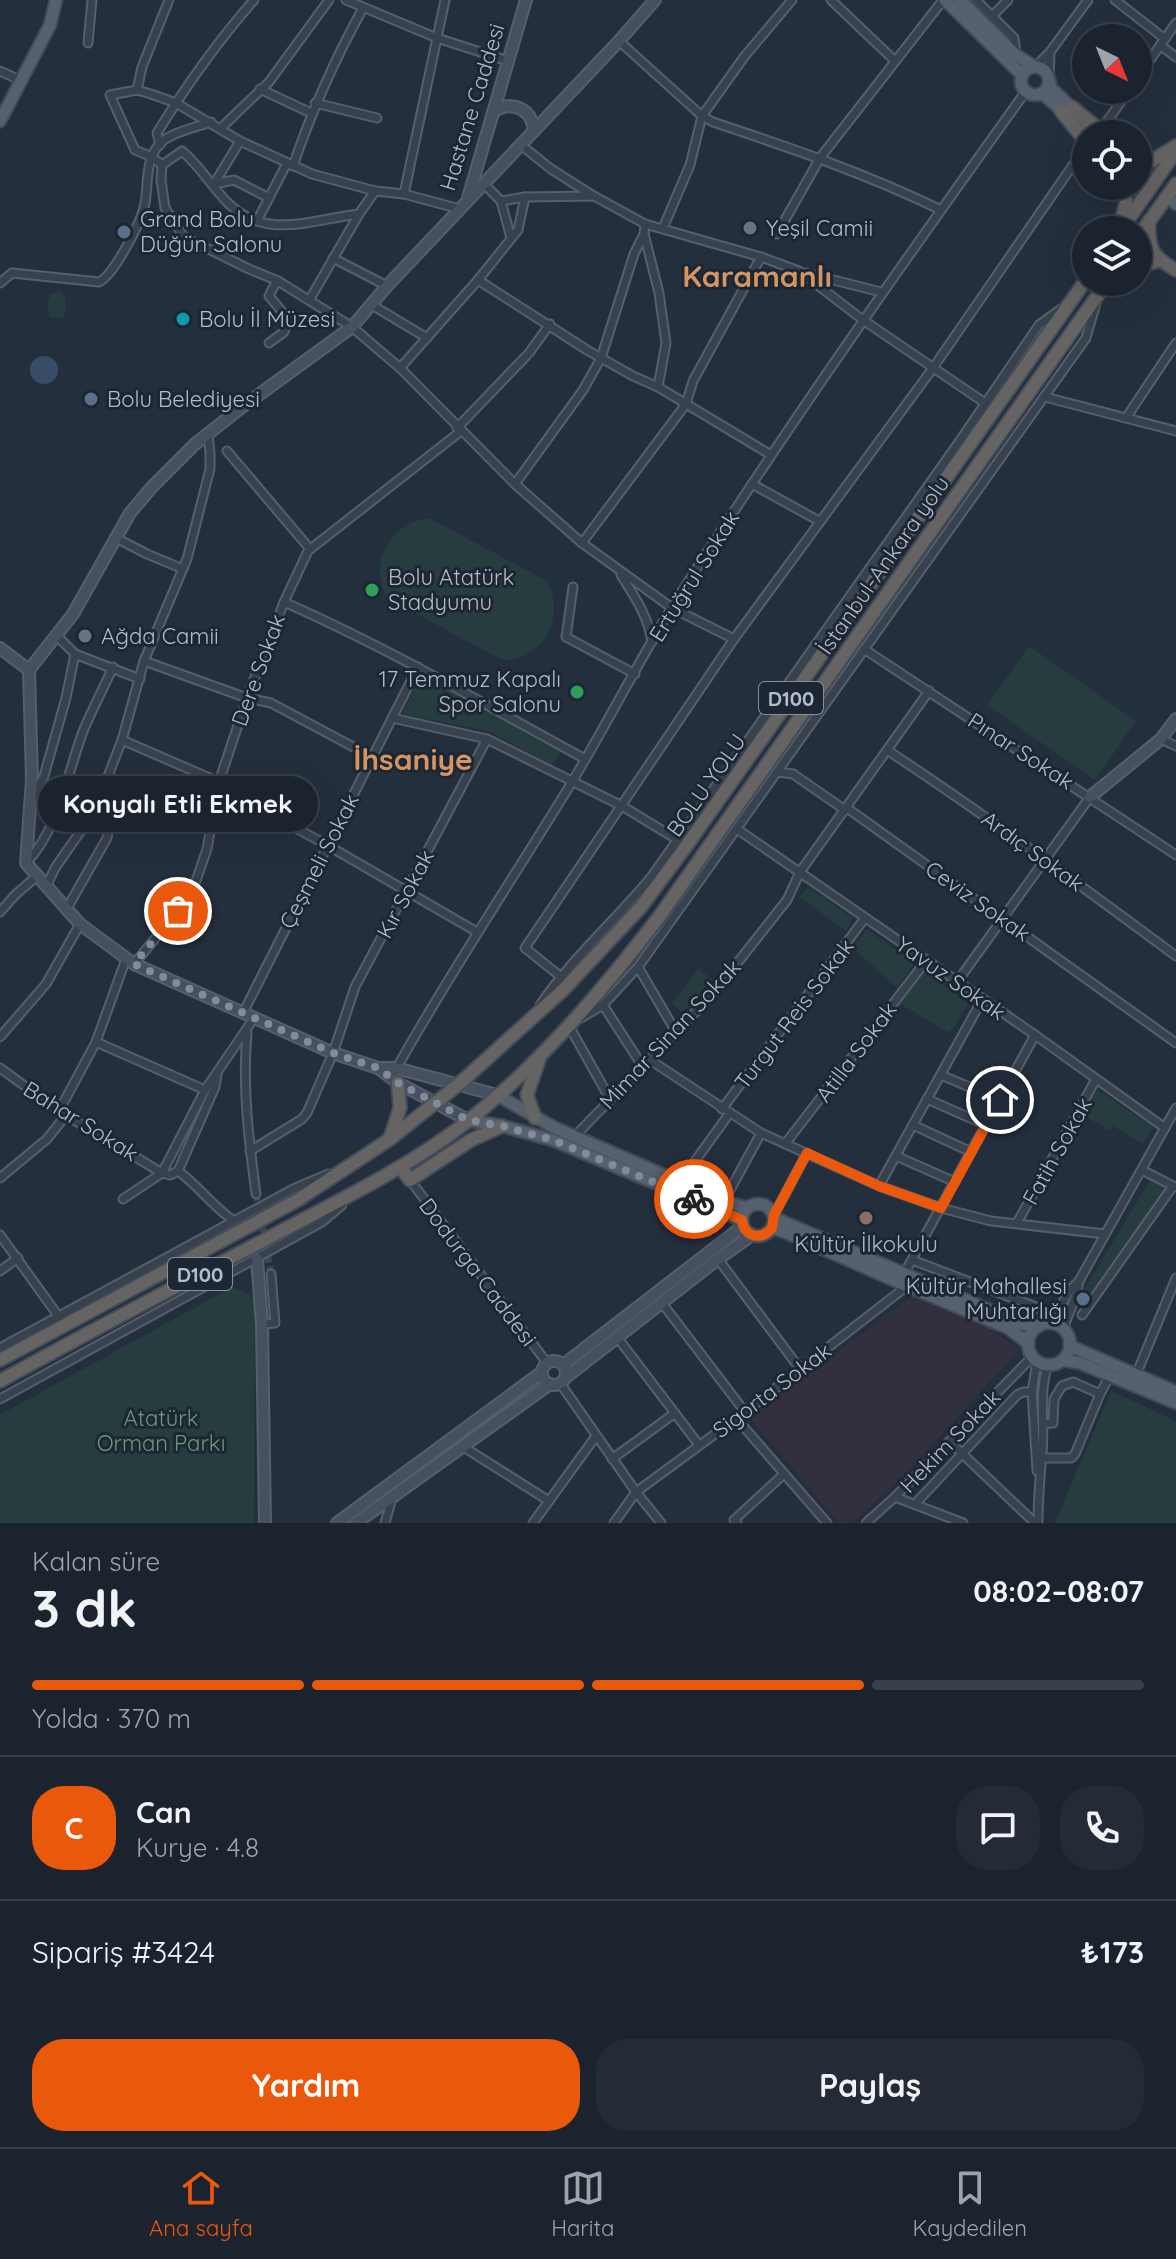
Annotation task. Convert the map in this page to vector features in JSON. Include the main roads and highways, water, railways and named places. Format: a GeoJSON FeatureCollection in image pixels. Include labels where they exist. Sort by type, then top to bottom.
{"type":"FeatureCollection","features":[{"type":"Feature","properties":{"kind":"highway"},"geometry":{"type":"LineString","coordinates":[[1067,109],[1081,120]]}},
{"type":"Feature","properties":{"kind":"highway"},"geometry":{"type":"LineString","coordinates":[[1067,109],[1073,120]]}},
{"type":"Feature","properties":{"kind":"highway"},"geometry":{"type":"LineString","coordinates":[[1152,161],[1176,149]]}},
{"type":"Feature","properties":{"kind":"highway"},"geometry":{"type":"LineString","coordinates":[[1130,216],[1176,149]]}},
{"type":"Feature","properties":{"kind":"highway"},"geometry":{"type":"LineString","coordinates":[[1152,217],[1176,184]]}},
{"type":"Feature","properties":{"kind":"highway"},"geometry":{"type":"LineString","coordinates":[[1152,248],[1159,261],[1176,270]]}},
{"type":"Feature","properties":{"kind":"highway"},"geometry":{"type":"LineString","coordinates":[[1152,263],[1159,261]]}},
{"type":"Feature","properties":{"kind":"highway","name":"BOLU YOLU"},"geometry":{"type":"LineString","coordinates":[[459,1084],[529,1022],[598,954],[657,886],[1075,296]]}},
{"type":"Feature","properties":{"kind":"highway","name":"İstanbul-Ankara yolu"},"geometry":{"type":"LineString","coordinates":[[468,1120],[568,1026],[613,976],[659,917],[1096,296]]}},
{"type":"Feature","properties":{"kind":"highway"},"geometry":{"type":"LineString","coordinates":[[535,1118],[527,1095],[541,1053]]}},
{"type":"Feature","properties":{"kind":"highway"},"geometry":{"type":"LineString","coordinates":[[390,1139],[400,1108],[394,1081]]}},
{"type":"Feature","properties":{"kind":"highway","name":"D100"},"geometry":{"type":"LineString","coordinates":[[0,1360],[296,1201],[390,1139],[459,1084]]}},
{"type":"Feature","properties":{"kind":"highway","name":"D100"},"geometry":{"type":"LineString","coordinates":[[0,1381],[400,1167],[468,1120]]}},
{"type":"Feature","properties":{"kind":"highway"},"geometry":{"type":"LineString","coordinates":[[400,1167],[410,1180],[471,1140],[502,1126]]}},
{"type":"Feature","properties":{"kind":"main road"},"geometry":{"type":"LineString","coordinates":[[0,121],[50,25],[56,0]]}},
{"type":"Feature","properties":{"kind":"main road","name":"Hastane Caddesi"},"geometry":{"type":"LineString","coordinates":[[29,670],[73,614],[130,513],[152,487],[195,444],[352,327],[464,205],[526,0]]}},
{"type":"Feature","properties":{"kind":"main road"},"geometry":{"type":"LineString","coordinates":[[464,205],[655,0]]}},
{"type":"Feature","properties":{"kind":"main road"},"geometry":{"type":"LineString","coordinates":[[944,0],[1022,75]]}},
{"type":"Feature","properties":{"kind":"main road"},"geometry":{"type":"LineString","coordinates":[[960,0],[1016,55],[1043,70],[1051,88],[1067,109]]}},
{"type":"Feature","properties":{"kind":"main road"},"geometry":{"type":"LineString","coordinates":[[1035,67],[1022,75],[1021,82],[1026,91],[1032,95],[1042,93],[1049,79]]}},
{"type":"Feature","properties":{"kind":"main road"},"geometry":{"type":"LineString","coordinates":[[1042,93],[1067,109]]}},
{"type":"Feature","properties":{"kind":"main road"},"geometry":{"type":"LineString","coordinates":[[494,111],[506,106],[518,107],[529,115],[534,131]]}},
{"type":"Feature","properties":{"kind":"main road"},"geometry":{"type":"LineString","coordinates":[[477,168],[479,179],[484,184]]}},
{"type":"Feature","properties":{"kind":"main road"},"geometry":{"type":"LineString","coordinates":[[0,648],[29,670],[32,800],[26,863],[80,924],[130,961],[333,1053],[378,1068],[396,1068],[497,1095],[574,1137],[724,1201],[744,1218],[752,1235]]}},
{"type":"Feature","properties":{"kind":"main road"},"geometry":{"type":"LineString","coordinates":[[1090,797],[1161,739],[1176,719]]}},
{"type":"Feature","properties":{"kind":"main road"},"geometry":{"type":"LineString","coordinates":[[378,1068],[394,1081],[468,1120],[553,1140],[744,1218]]}},
{"type":"Feature","properties":{"kind":"main road"},"geometry":{"type":"LineString","coordinates":[[563,1365],[744,1218],[756,1204],[762,1204],[767,1206],[773,1220],[1008,1328],[1028,1343],[1039,1361],[1073,1360],[1110,1375],[1173,1393]]}},
{"type":"Feature","properties":{"kind":"main road"},"geometry":{"type":"LineString","coordinates":[[356,1523],[558,1381],[718,1259],[752,1235],[763,1235],[773,1220]]}},
{"type":"Feature","properties":{"kind":"main road"},"geometry":{"type":"LineString","coordinates":[[257,1259],[262,1324],[265,1523]]}},
{"type":"Feature","properties":{"kind":"main road"},"geometry":{"type":"LineString","coordinates":[[905,1280],[1022,1324],[1046,1324],[1063,1330],[1070,1346],[1173,1393]]}},
{"type":"Feature","properties":{"kind":"main road"},"geometry":{"type":"LineString","coordinates":[[1028,1343],[1031,1333],[1046,1324]]}},
{"type":"Feature","properties":{"kind":"main road"},"geometry":{"type":"LineString","coordinates":[[1063,1360],[1070,1346]]}},
{"type":"Feature","properties":{"kind":"main road"},"geometry":{"type":"LineString","coordinates":[[337,1523],[556,1361],[566,1371],[558,1381]]}},
{"type":"Feature","properties":{"kind":"main road"},"geometry":{"type":"LineString","coordinates":[[544,1368],[543,1379],[558,1381]]}},
{"type":"Feature","properties":{"kind":"water"},"geometry":{"type":"Polygon","coordinates":[[[44,356],[54,360],[58,370],[54,380],[44,384],[34,380],[30,370],[34,360],[44,356]]]}},
{"type":"Feature","properties":{"kind":"tunnel"},"geometry":{"type":"LineString","coordinates":[[256,1194],[271,1274]]}},
{"type":"Feature","properties":{"kind":"place","name":"Yeşil Camii"},"geometry":{"type":"Point","coordinates":[750,228]}},
{"type":"Feature","properties":{"kind":"place","name":"Grand Bolu Düğün Salonu"},"geometry":{"type":"Point","coordinates":[124,232]}},
{"type":"Feature","properties":{"kind":"place","name":"Bolu İl Müzesi"},"geometry":{"type":"Point","coordinates":[183,319]}},
{"type":"Feature","properties":{"kind":"place","name":"Bolu Belediyesi"},"geometry":{"type":"Point","coordinates":[91,399]}},
{"type":"Feature","properties":{"kind":"place","name":"Bolu Atatürk Stadyumu"},"geometry":{"type":"Point","coordinates":[372,590]}},
{"type":"Feature","properties":{"kind":"place","name":"Ağda Camii"},"geometry":{"type":"Point","coordinates":[85,636]}},
{"type":"Feature","properties":{"kind":"place","name":"17 Temmuz Kapalı Spor Salonu"},"geometry":{"type":"Point","coordinates":[577,692]}},
{"type":"Feature","properties":{"kind":"place","name":"Konyalı Etli Ekmek"},"geometry":{"type":"Point","coordinates":[178,911]}},
{"type":"Feature","properties":{"kind":"place","name":"Kültür İlkokulu"},"geometry":{"type":"Point","coordinates":[866,1218]}},
{"type":"Feature","properties":{"kind":"place","name":"Kültür Mahallesi Muhtarlığı"},"geometry":{"type":"Point","coordinates":[1083,1299]}},
{"type":"Feature","properties":{"kind":"district","name":"Karamanlı"},"geometry":{"type":"Point","coordinates":[757,276]}},
{"type":"Feature","properties":{"kind":"district","name":"İhsaniye"},"geometry":{"type":"Point","coordinates":[413,759]}},
{"type":"Feature","properties":{"kind":"park label","name":"Atatürk Orman Parkı"},"geometry":{"type":"Point","coordinates":[161,1430]}}]}
